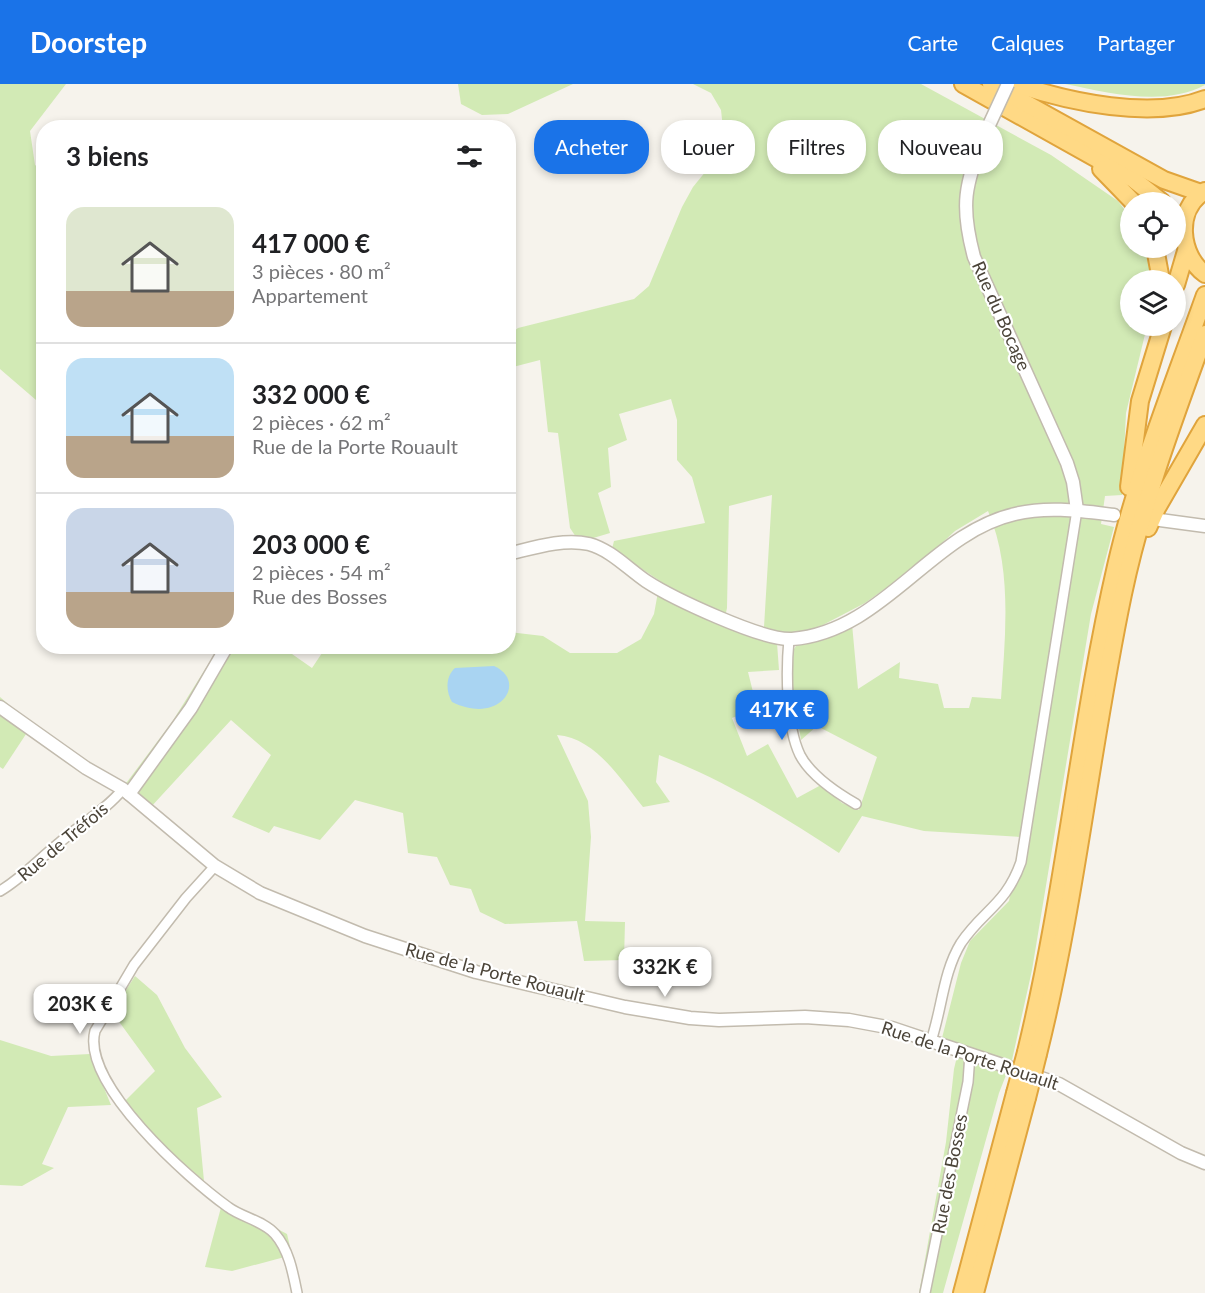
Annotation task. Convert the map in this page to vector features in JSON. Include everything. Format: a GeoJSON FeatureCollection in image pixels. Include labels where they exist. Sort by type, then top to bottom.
{"type":"FeatureCollection","features":[{"type":"Feature","properties":{"kind":"highway"},"geometry":{"type":"LineString","coordinates":[[963,84],[1008,116],[1100,168],[1123,192]]}},
{"type":"Feature","properties":{"kind":"highway"},"geometry":{"type":"LineString","coordinates":[[963,84],[1133,179],[1149,192]]}},
{"type":"Feature","properties":{"kind":"highway"},"geometry":{"type":"LineString","coordinates":[[991,84],[1164,180],[1203,192],[1186,212]]}},
{"type":"Feature","properties":{"kind":"highway"},"geometry":{"type":"LineString","coordinates":[[1016,84],[1147,110],[1189,105],[1205,99]]}},
{"type":"Feature","properties":{"kind":"highway"},"geometry":{"type":"LineString","coordinates":[[1186,251],[1195,267],[1205,274]]}},
{"type":"Feature","properties":{"kind":"highway"},"geometry":{"type":"LineString","coordinates":[[1032,1053],[1042,981],[1116,567],[1138,485],[1205,296]]}},
{"type":"Feature","properties":{"kind":"highway"},"geometry":{"type":"LineString","coordinates":[[975,1293],[1021,1096],[1054,983],[1123,593],[1149,494],[1205,333]]}},
{"type":"Feature","properties":{"kind":"highway"},"geometry":{"type":"LineString","coordinates":[[1116,567],[1115,543],[1130,480],[1140,401],[1154,336]]}},
{"type":"Feature","properties":{"kind":"highway"},"geometry":{"type":"LineString","coordinates":[[1140,401],[1160,336]]}},
{"type":"Feature","properties":{"kind":"highway"},"geometry":{"type":"LineString","coordinates":[[1123,593],[1132,578],[1143,541],[1157,508],[1205,425]]}},
{"type":"Feature","properties":{"kind":"highway"},"geometry":{"type":"LineString","coordinates":[[962,1293],[1021,1096]]}},
{"type":"Feature","properties":{"kind":"street","name":"Rue du Bocage"},"geometry":{"type":"LineString","coordinates":[[1008,84],[984,136],[965,196],[965,223],[974,257],[1067,463],[1073,482],[1077,510]]}},
{"type":"Feature","properties":{"kind":"street"},"geometry":{"type":"LineString","coordinates":[[516,552],[569,542],[602,549],[677,600],[746,626],[789,639],[826,631],[866,611],[965,535],[1016,513],[1047,509],[1114,515]]}},
{"type":"Feature","properties":{"kind":"street"},"geometry":{"type":"LineString","coordinates":[[931,1041],[950,967],[961,944],[1003,899],[1014,882],[1021,862],[1077,510]]}},
{"type":"Feature","properties":{"kind":"street"},"geometry":{"type":"LineString","coordinates":[[1160,520],[1205,526]]}},
{"type":"Feature","properties":{"kind":"street"},"geometry":{"type":"LineString","coordinates":[[789,639],[786,663],[790,704],[801,756],[833,790],[856,804]]}},
{"type":"Feature","properties":{"kind":"street"},"geometry":{"type":"LineString","coordinates":[[126,792],[191,708],[222,654]]}},
{"type":"Feature","properties":{"kind":"street","name":"Rue de la Porte Rouault"},"geometry":{"type":"LineString","coordinates":[[0,707],[86,768],[126,792],[215,867],[260,893],[365,936],[429,959],[625,1007],[690,1018],[805,1017],[849,1020],[892,1028],[1059,1084],[1164,1144],[1205,1163]]}},
{"type":"Feature","properties":{"kind":"street","name":"Rue de Tréfois"},"geometry":{"type":"LineString","coordinates":[[0,891],[17,882],[58,843],[126,792]]}},
{"type":"Feature","properties":{"kind":"street"},"geometry":{"type":"LineString","coordinates":[[215,867],[186,898],[134,965],[95,1031],[93,1044],[120,1104],[170,1160],[229,1208],[275,1233],[290,1259],[297,1293]]}},
{"type":"Feature","properties":{"kind":"street","name":"Rue des Bosses"},"geometry":{"type":"LineString","coordinates":[[925,1293],[968,1082],[970,1054]]}},
{"type":"Feature","properties":{"kind":"green space"},"geometry":{"type":"Polygon","coordinates":[[[0,84],[66,84],[38,120],[36,120],[30,131],[36,166],[36,400],[0,369],[0,84]]]}},
{"type":"Feature","properties":{"kind":"green space"},"geometry":{"type":"Polygon","coordinates":[[[458,84],[573,84],[508,114],[482,115],[461,104],[458,84]]]}},
{"type":"Feature","properties":{"kind":"green space"},"geometry":{"type":"Polygon","coordinates":[[[693,84],[921,84],[987,120],[878,120],[878,174],[1003,174],[1003,129],[1051,155],[1118,201],[1120,204],[1120,258],[1150,258],[1152,270],[1120,270],[1120,336],[1145,336],[1126,413],[1122,495],[1105,496],[1101,524],[1114,527],[1091,614],[1032,970],[1012,1060],[999,1093],[943,1293],[919,1293],[946,1142],[954,1069],[960,1044],[942,1038],[961,963],[970,941],[1009,901],[1021,837],[924,831],[862,816],[839,853],[752,799],[659,755],[656,782],[670,802],[643,807],[596,752],[571,738],[557,735],[588,801],[591,837],[585,921],[625,922],[624,960],[584,961],[577,921],[505,924],[480,912],[471,889],[450,885],[437,857],[408,853],[403,813],[355,800],[320,840],[274,826],[269,833],[232,817],[271,755],[231,720],[150,808],[124,786],[172,722],[215,654],[292,654],[312,668],[321,654],[516,654],[516,633],[543,636],[570,653],[617,653],[641,639],[654,614],[660,581],[612,549],[614,541],[705,523],[692,477],[677,460],[677,420],[671,399],[619,414],[627,440],[608,448],[611,487],[598,493],[610,533],[590,539],[576,537],[570,528],[558,433],[548,432],[540,360],[516,366],[516,330],[634,299],[649,286],[682,207],[704,174],[755,174],[755,120],[722,120],[721,110],[711,93],[693,84]],[[772,495],[729,506],[727,608],[723,626],[777,643],[779,670],[748,672],[757,708],[732,718],[747,756],[768,744],[797,798],[821,785],[842,803],[859,810],[877,757],[817,726],[801,740],[793,692],[792,652],[796,646],[852,624],[858,689],[900,662],[899,678],[938,684],[944,708],[969,708],[972,697],[1001,699],[1005,628],[1004,580],[996,533],[988,511],[955,531],[917,566],[865,603],[821,626],[797,633],[780,632],[764,627],[772,495]]]}},
{"type":"Feature","properties":{"kind":"green space"},"geometry":{"type":"Polygon","coordinates":[[[1065,84],[1205,85],[1189,92],[1154,97],[1118,94],[1065,84]]]}},
{"type":"Feature","properties":{"kind":"green space"},"geometry":{"type":"Polygon","coordinates":[[[0,697],[32,725],[3,769],[0,767],[0,697]]]}},
{"type":"Feature","properties":{"kind":"green space"},"geometry":{"type":"Polygon","coordinates":[[[135,976],[157,995],[185,1048],[222,1097],[197,1108],[204,1181],[163,1146],[124,1102],[155,1071],[112,1012],[135,976]]]}},
{"type":"Feature","properties":{"kind":"green space"},"geometry":{"type":"Polygon","coordinates":[[[0,1040],[51,1056],[90,1054],[111,1105],[68,1107],[42,1164],[54,1168],[22,1186],[0,1185],[0,1040]]]}},
{"type":"Feature","properties":{"kind":"green space"},"geometry":{"type":"Polygon","coordinates":[[[223,1200],[287,1234],[292,1255],[232,1271],[205,1267],[223,1200]]]}},
{"type":"Feature","properties":{"kind":"water"},"geometry":{"type":"Polygon","coordinates":[[[494,666],[504,673],[509,681],[509,690],[504,699],[484,709],[469,708],[452,702],[448,685],[449,676],[455,668],[494,666]]]}}]}
